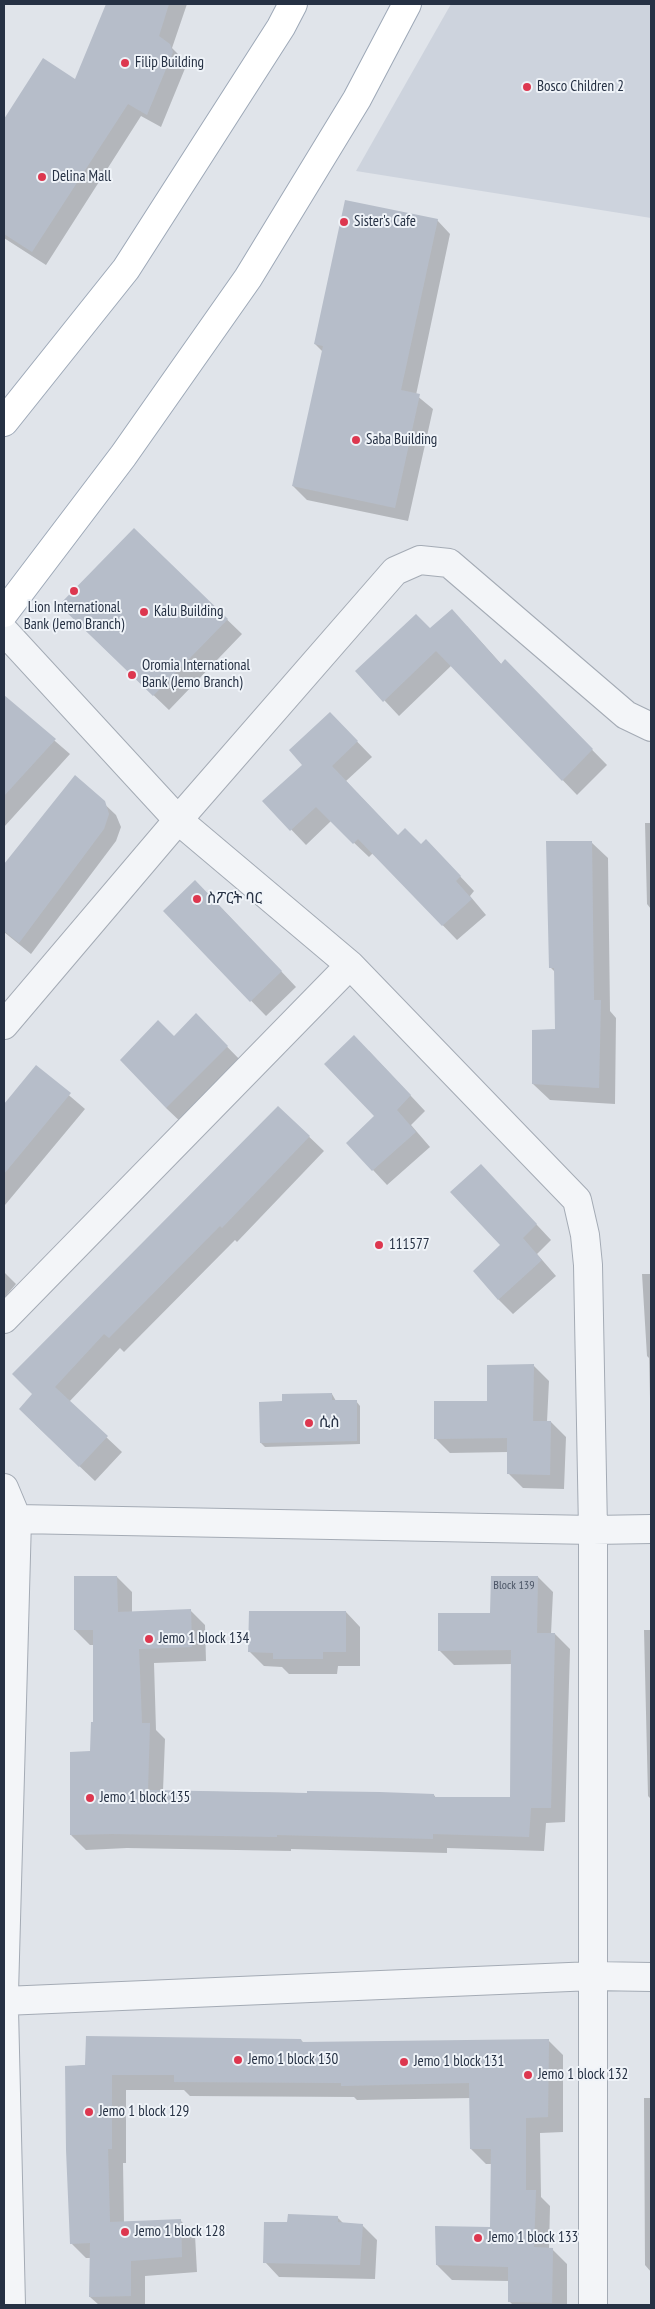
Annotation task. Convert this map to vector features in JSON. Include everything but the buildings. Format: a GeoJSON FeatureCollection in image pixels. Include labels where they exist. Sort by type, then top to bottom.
{"type":"FeatureCollection","features":[{"type":"Feature","properties":{"kind":"main road"},"geometry":{"type":"LineString","coordinates":[[4,422],[126,269],[282,27],[294,4]]}},
{"type":"Feature","properties":{"kind":"main road"},"geometry":{"type":"LineString","coordinates":[[4,613],[123,456],[248,278],[357,99],[407,4]]}},
{"type":"Feature","properties":{"kind":"street"},"geometry":{"type":"LineString","coordinates":[[4,1025],[178,820],[395,571],[420,560],[449,563],[626,715],[651,727]]}},
{"type":"Feature","properties":{"kind":"street"},"geometry":{"type":"LineString","coordinates":[[4,631],[178,820],[350,965],[577,1200],[585,1235],[588,1265],[593,1530],[593,2305]]}},
{"type":"Feature","properties":{"kind":"street"},"geometry":{"type":"LineString","coordinates":[[4,1319],[350,965]]}},
{"type":"Feature","properties":{"kind":"street"},"geometry":{"type":"LineString","coordinates":[[4,1488],[17,1518],[4,1994]]}},
{"type":"Feature","properties":{"kind":"street"},"geometry":{"type":"LineString","coordinates":[[17,1518],[593,1530],[651,1529]]}},
{"type":"Feature","properties":{"kind":"street"},"geometry":{"type":"LineString","coordinates":[[4,2001],[593,1976],[651,1977]]}},
{"type":"Feature","properties":{"kind":"street"},"geometry":{"type":"LineString","coordinates":[[4,2009],[11,2305]]}},
{"type":"Feature","properties":{"kind":"shaded area","name":"Bosco Children 2"},"geometry":{"type":"Polygon","coordinates":[[[451,4],[651,4],[651,218],[356,171],[451,4]]]}},
{"type":"Feature","properties":{"kind":"place","name":"Filip Building"},"geometry":{"type":"Point","coordinates":[125,63]}},
{"type":"Feature","properties":{"kind":"place","name":"Bosco Children 2"},"geometry":{"type":"Point","coordinates":[527,87]}},
{"type":"Feature","properties":{"kind":"place","name":"Delina Mall"},"geometry":{"type":"Point","coordinates":[42,177]}},
{"type":"Feature","properties":{"kind":"place","name":"Sister's Cafe"},"geometry":{"type":"Point","coordinates":[344,222]}},
{"type":"Feature","properties":{"kind":"place","name":"Saba Building"},"geometry":{"type":"Point","coordinates":[356,440]}},
{"type":"Feature","properties":{"kind":"place","name":"Lion International Bank (Jemo Branch)"},"geometry":{"type":"Point","coordinates":[74,591]}},
{"type":"Feature","properties":{"kind":"place","name":"Kalu Building"},"geometry":{"type":"Point","coordinates":[144,612]}},
{"type":"Feature","properties":{"kind":"place","name":"Oromia International Bank (Jemo Branch)"},"geometry":{"type":"Point","coordinates":[132,675]}},
{"type":"Feature","properties":{"kind":"place","name":"ስፖርት ባር"},"geometry":{"type":"Point","coordinates":[197,899]}},
{"type":"Feature","properties":{"kind":"place","name":"111577"},"geometry":{"type":"Point","coordinates":[379,1245]}},
{"type":"Feature","properties":{"kind":"place","name":"ሲስ"},"geometry":{"type":"Point","coordinates":[309,1423]}},
{"type":"Feature","properties":{"kind":"place","name":"Jemo 1 block 134"},"geometry":{"type":"Point","coordinates":[149,1639]}},
{"type":"Feature","properties":{"kind":"place","name":"Jemo 1 block 135"},"geometry":{"type":"Point","coordinates":[90,1798]}},
{"type":"Feature","properties":{"kind":"place","name":"Jemo 1 block 130"},"geometry":{"type":"Point","coordinates":[238,2060]}},
{"type":"Feature","properties":{"kind":"place","name":"Jemo 1 block 131"},"geometry":{"type":"Point","coordinates":[404,2062]}},
{"type":"Feature","properties":{"kind":"place","name":"Jemo 1 block 132"},"geometry":{"type":"Point","coordinates":[528,2075]}},
{"type":"Feature","properties":{"kind":"place","name":"Jemo 1 block 129"},"geometry":{"type":"Point","coordinates":[89,2112]}},
{"type":"Feature","properties":{"kind":"place","name":"Jemo 1 block 128"},"geometry":{"type":"Point","coordinates":[125,2232]}},
{"type":"Feature","properties":{"kind":"place","name":"Jemo 1 block 133"},"geometry":{"type":"Point","coordinates":[478,2238]}}]}
